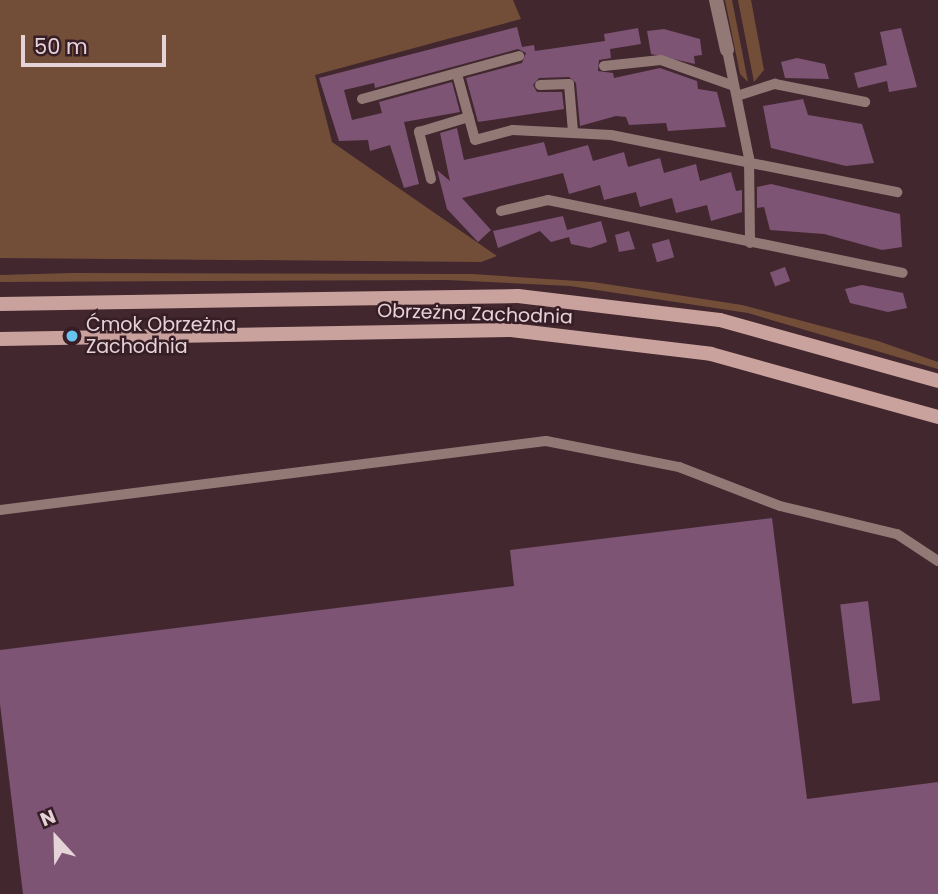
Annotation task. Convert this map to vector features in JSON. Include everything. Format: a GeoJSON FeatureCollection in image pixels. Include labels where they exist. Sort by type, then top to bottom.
{"type":"FeatureCollection","features":[{"type":"Feature","properties":{"kind":"street"},"geometry":{"type":"LineString","coordinates":[[716,0],[727,50]]}},
{"type":"Feature","properties":{"kind":"street","name":"Obrzeżna Zachodnia"},"geometry":{"type":"LineString","coordinates":[[0,304],[448,293],[544,298],[720,320],[938,381]]}},
{"type":"Feature","properties":{"kind":"street","name":"Obrzeżna Zachodnia"},"geometry":{"type":"LineString","coordinates":[[0,339],[449,329],[550,333],[711,354],[938,417]]}},
{"type":"Feature","properties":{"kind":"lane"},"geometry":{"type":"LineString","coordinates":[[727,50],[749,158],[750,243]]}},
{"type":"Feature","properties":{"kind":"lane"},"geometry":{"type":"LineString","coordinates":[[362,99],[519,56]]}},
{"type":"Feature","properties":{"kind":"lane"},"geometry":{"type":"LineString","coordinates":[[604,66],[660,60],[735,91],[775,84],[865,102]]}},
{"type":"Feature","properties":{"kind":"lane"},"geometry":{"type":"LineString","coordinates":[[457,74],[475,140],[513,130],[573,132],[749,158],[897,192]]}},
{"type":"Feature","properties":{"kind":"lane"},"geometry":{"type":"LineString","coordinates":[[540,85],[569,83],[573,132]]}},
{"type":"Feature","properties":{"kind":"lane"},"geometry":{"type":"LineString","coordinates":[[430,179],[419,132],[469,117]]}},
{"type":"Feature","properties":{"kind":"lane"},"geometry":{"type":"LineString","coordinates":[[501,211],[548,200],[903,273]]}},
{"type":"Feature","properties":{"kind":"lane"},"geometry":{"type":"LineString","coordinates":[[0,510],[546,441],[679,467],[780,506],[897,534],[938,561]]}},
{"type":"Feature","properties":{"kind":"shaded area"},"geometry":{"type":"Polygon","coordinates":[[[0,0],[513,0],[521,19],[315,75],[332,142],[497,256],[481,262],[0,258],[0,0]]]}},
{"type":"Feature","properties":{"kind":"shaded area"},"geometry":{"type":"Polygon","coordinates":[[[725,0],[732,0],[748,82],[740,74],[725,0]]]}},
{"type":"Feature","properties":{"kind":"shaded area"},"geometry":{"type":"Polygon","coordinates":[[[738,0],[751,0],[764,70],[754,82],[738,0]]]}},
{"type":"Feature","properties":{"kind":"shaded area"},"geometry":{"type":"Polygon","coordinates":[[[73,273],[472,274],[593,282],[742,305],[878,341],[938,362],[938,369],[748,313],[570,286],[447,280],[0,282],[0,275],[73,273]]]}},
{"type":"Feature","properties":{"kind":"building"},"geometry":{"type":"Polygon","coordinates":[[[517,27],[522,47],[534,45],[535,51],[605,41],[604,34],[638,28],[641,44],[610,49],[611,58],[599,60],[598,71],[613,73],[614,78],[660,68],[697,81],[698,89],[717,92],[726,127],[668,131],[666,123],[629,125],[626,117],[616,116],[580,126],[576,83],[569,77],[539,78],[533,85],[537,92],[562,92],[564,109],[478,122],[466,78],[522,63],[526,53],[518,49],[375,88],[374,83],[344,90],[352,120],[382,113],[379,102],[452,82],[460,112],[404,122],[419,184],[404,188],[390,145],[370,151],[368,140],[339,141],[319,78],[517,27]]]}},
{"type":"Feature","properties":{"kind":"building"},"geometry":{"type":"Polygon","coordinates":[[[901,28],[917,87],[889,92],[887,81],[858,88],[854,73],[887,65],[880,32],[901,28]]]}},
{"type":"Feature","properties":{"kind":"building"},"geometry":{"type":"Polygon","coordinates":[[[664,29],[700,39],[702,55],[694,56],[695,64],[651,54],[647,31],[664,29]]]}},
{"type":"Feature","properties":{"kind":"building"},"geometry":{"type":"Polygon","coordinates":[[[797,58],[825,64],[829,79],[785,78],[781,62],[797,58]]]}},
{"type":"Feature","properties":{"kind":"building"},"geometry":{"type":"Polygon","coordinates":[[[803,99],[808,115],[862,124],[874,163],[846,166],[771,148],[763,106],[803,99]]]}},
{"type":"Feature","properties":{"kind":"building"},"geometry":{"type":"Polygon","coordinates":[[[457,128],[464,160],[544,142],[548,156],[588,145],[593,161],[624,152],[628,167],[660,158],[664,173],[696,164],[700,181],[731,172],[736,191],[742,190],[742,212],[711,221],[707,205],[676,213],[672,198],[640,207],[636,192],[604,200],[600,185],[569,194],[563,173],[462,198],[491,230],[478,242],[447,209],[437,170],[450,181],[440,133],[457,128]]]}},
{"type":"Feature","properties":{"kind":"building"},"geometry":{"type":"Polygon","coordinates":[[[771,184],[900,214],[902,247],[882,250],[824,234],[770,230],[764,207],[757,208],[757,187],[771,184]]]}},
{"type":"Feature","properties":{"kind":"building"},"geometry":{"type":"Polygon","coordinates":[[[563,216],[567,230],[601,221],[607,242],[590,248],[571,244],[569,237],[551,242],[540,231],[498,248],[493,231],[563,216]]]}},
{"type":"Feature","properties":{"kind":"building"},"geometry":{"type":"Polygon","coordinates":[[[629,231],[635,249],[619,252],[615,235],[629,231]]]}},
{"type":"Feature","properties":{"kind":"building"},"geometry":{"type":"Polygon","coordinates":[[[669,239],[674,257],[657,262],[652,244],[669,239]]]}},
{"type":"Feature","properties":{"kind":"building"},"geometry":{"type":"Polygon","coordinates":[[[785,267],[790,281],[775,287],[770,272],[785,267]]]}},
{"type":"Feature","properties":{"kind":"building"},"geometry":{"type":"Polygon","coordinates":[[[862,285],[903,293],[907,308],[888,312],[850,303],[845,289],[862,285]]]}},
{"type":"Feature","properties":{"kind":"building"},"geometry":{"type":"Polygon","coordinates":[[[772,518],[807,799],[938,782],[938,894],[23,894],[0,704],[0,650],[514,586],[510,550],[772,518]]]}},
{"type":"Feature","properties":{"kind":"building"},"geometry":{"type":"Polygon","coordinates":[[[868,601],[880,700],[852,704],[840,604],[868,601]]]}},
{"type":"Feature","properties":{"kind":"place","name":"Ćmok Obrzeżna Zachodnia"},"geometry":{"type":"Point","coordinates":[72,336]}}]}
